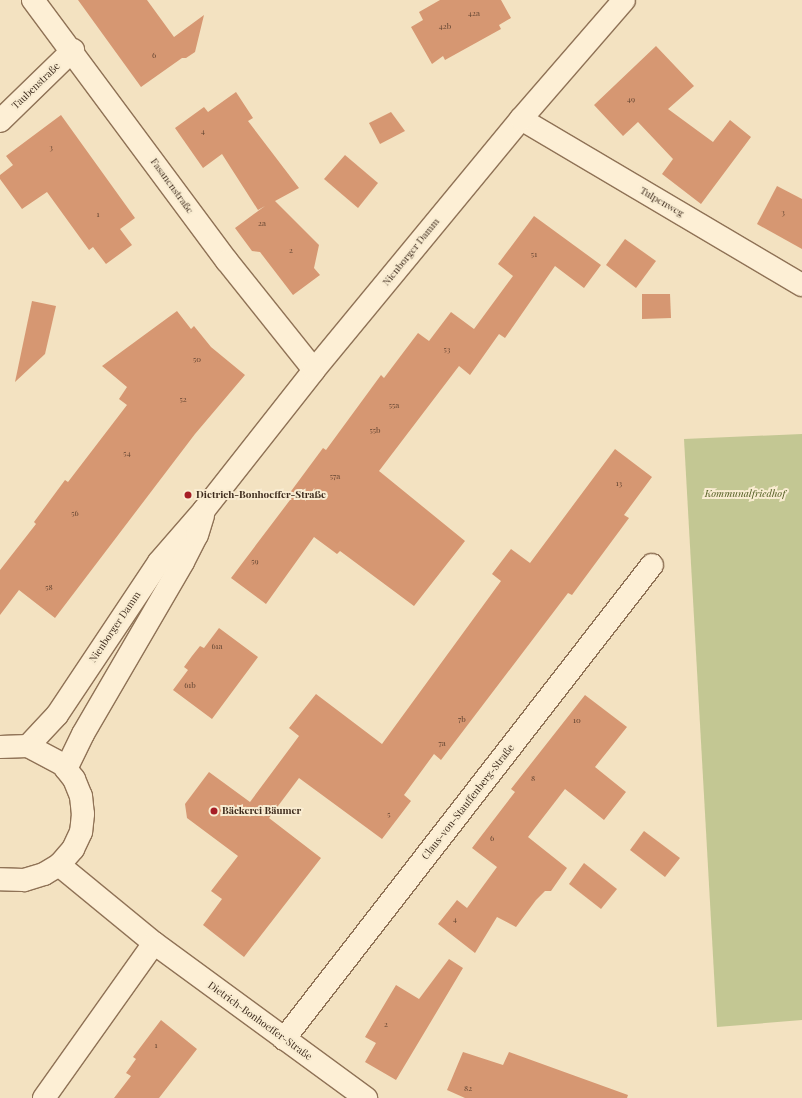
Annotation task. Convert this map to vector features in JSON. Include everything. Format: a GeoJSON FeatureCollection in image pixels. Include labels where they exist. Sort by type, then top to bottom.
{"type":"FeatureCollection","features":[{"type":"Feature","properties":{"kind":"street","name":"Fasanenstraße"},"geometry":{"type":"LineString","coordinates":[[33,0],[73,50],[227,261],[314,370]]}},
{"type":"Feature","properties":{"kind":"street","name":"Nienborger Damm"},"geometry":{"type":"LineString","coordinates":[[28,746],[57,715],[159,562],[204,510],[314,370],[521,119],[624,0]]}},
{"type":"Feature","properties":{"kind":"street","name":"Taubenstraße"},"geometry":{"type":"LineString","coordinates":[[0,121],[73,50]]}},
{"type":"Feature","properties":{"kind":"street","name":"Tulpenweg"},"geometry":{"type":"LineString","coordinates":[[521,119],[802,285]]}},
{"type":"Feature","properties":{"kind":"street","name":"Nienborger Damm"},"geometry":{"type":"LineString","coordinates":[[66,769],[82,734],[183,562],[197,535],[204,510]]}},
{"type":"Feature","properties":{"kind":"street","name":"Claus-von-Stauffenberg-Straße"},"geometry":{"type":"LineString","coordinates":[[284,1039],[652,565]]}},
{"type":"Feature","properties":{"kind":"street"},"geometry":{"type":"LineString","coordinates":[[0,747],[28,746],[63,765],[74,779],[81,796],[83,814],[80,832],[73,849],[59,865],[44,874],[24,880],[0,879]]}},
{"type":"Feature","properties":{"kind":"street","name":"Dietrich-Bonhoeffer-Straße"},"geometry":{"type":"LineString","coordinates":[[59,865],[154,943],[366,1098]]}},
{"type":"Feature","properties":{"kind":"street"},"geometry":{"type":"LineString","coordinates":[[44,1098],[154,943]]}},
{"type":"Feature","properties":{"kind":"green space","name":"Kommunalfriedhof"},"geometry":{"type":"Polygon","coordinates":[[[802,434],[802,1020],[717,1027],[684,439],[802,434]]]}},
{"type":"Feature","properties":{"kind":"building"},"geometry":{"type":"Polygon","coordinates":[[[78,0],[147,0],[174,37],[204,15],[195,52],[186,58],[182,58],[141,87],[78,0]]]}},
{"type":"Feature","properties":{"kind":"building"},"geometry":{"type":"Polygon","coordinates":[[[440,0],[501,0],[511,18],[499,25],[501,29],[445,60],[443,56],[432,64],[411,27],[423,20],[419,12],[440,0]]]}},
{"type":"Feature","properties":{"kind":"building"},"geometry":{"type":"Polygon","coordinates":[[[656,46],[694,86],[668,109],[713,142],[730,120],[751,137],[701,204],[662,174],[673,159],[638,122],[623,136],[594,105],[656,46]]]}},
{"type":"Feature","properties":{"kind":"building"},"geometry":{"type":"Polygon","coordinates":[[[236,92],[253,118],[248,121],[299,188],[275,201],[319,245],[314,268],[320,275],[293,295],[260,252],[252,251],[235,228],[265,206],[258,210],[222,154],[203,168],[175,128],[204,107],[208,112],[236,92]]]}},
{"type":"Feature","properties":{"kind":"building"},"geometry":{"type":"Polygon","coordinates":[[[391,112],[405,131],[380,144],[369,123],[391,112]]]}},
{"type":"Feature","properties":{"kind":"building"},"geometry":{"type":"Polygon","coordinates":[[[61,115],[135,218],[120,229],[132,245],[106,264],[93,247],[89,250],[47,192],[22,209],[0,179],[0,175],[13,165],[6,156],[61,115]]]}},
{"type":"Feature","properties":{"kind":"building"},"geometry":{"type":"Polygon","coordinates":[[[345,155],[378,183],[358,208],[324,179],[345,155]]]}},
{"type":"Feature","properties":{"kind":"building"},"geometry":{"type":"Polygon","coordinates":[[[777,186],[802,199],[802,249],[757,224],[777,186]]]}},
{"type":"Feature","properties":{"kind":"building"},"geometry":{"type":"Polygon","coordinates":[[[534,216],[601,265],[584,288],[555,266],[505,338],[499,334],[470,375],[459,366],[379,471],[465,541],[414,606],[340,551],[337,554],[314,537],[266,604],[231,578],[290,500],[286,498],[323,448],[326,450],[381,375],[384,378],[418,333],[429,341],[451,312],[474,329],[513,276],[498,264],[534,216]]]}},
{"type":"Feature","properties":{"kind":"building"},"geometry":{"type":"Polygon","coordinates":[[[625,239],[656,261],[636,288],[606,265],[625,239]]]}},
{"type":"Feature","properties":{"kind":"building"},"geometry":{"type":"Polygon","coordinates":[[[642,294],[670,294],[671,318],[642,319],[642,294]]]}},
{"type":"Feature","properties":{"kind":"building"},"geometry":{"type":"Polygon","coordinates":[[[32,301],[56,306],[45,354],[15,382],[32,301]]]}},
{"type":"Feature","properties":{"kind":"building"},"geometry":{"type":"Polygon","coordinates":[[[177,311],[191,329],[194,326],[211,347],[245,375],[195,434],[55,618],[19,590],[0,615],[0,570],[36,524],[34,522],[65,480],[68,482],[127,405],[119,399],[127,387],[102,366],[177,311]]]}},
{"type":"Feature","properties":{"kind":"building"},"geometry":{"type":"Polygon","coordinates":[[[615,449],[652,477],[624,515],[629,518],[572,595],[568,593],[441,760],[434,754],[404,795],[411,801],[382,839],[299,778],[269,818],[321,858],[244,957],[203,925],[222,899],[211,891],[238,856],[187,818],[185,804],[209,772],[250,802],[299,736],[289,728],[316,694],[382,744],[501,581],[492,574],[511,549],[530,563],[615,449]]]}},
{"type":"Feature","properties":{"kind":"building"},"geometry":{"type":"Polygon","coordinates":[[[219,628],[258,657],[212,719],[173,690],[188,670],[184,667],[192,656],[200,646],[204,648],[219,628]]]}},
{"type":"Feature","properties":{"kind":"building"},"geometry":{"type":"Polygon","coordinates":[[[585,695],[627,727],[595,767],[626,792],[604,820],[565,789],[528,837],[567,868],[551,891],[545,891],[536,900],[516,927],[497,917],[475,953],[438,924],[457,900],[467,908],[497,867],[472,848],[515,792],[511,789],[585,695]]]}},
{"type":"Feature","properties":{"kind":"building"},"geometry":{"type":"Polygon","coordinates":[[[644,831],[680,858],[665,877],[630,850],[644,831]]]}},
{"type":"Feature","properties":{"kind":"building"},"geometry":{"type":"Polygon","coordinates":[[[584,863],[617,889],[601,909],[569,884],[584,863]]]}},
{"type":"Feature","properties":{"kind":"building"},"geometry":{"type":"Polygon","coordinates":[[[449,959],[463,968],[396,1080],[365,1062],[376,1043],[365,1037],[396,985],[419,999],[449,959]]]}},
{"type":"Feature","properties":{"kind":"building"},"geometry":{"type":"Polygon","coordinates":[[[161,1020],[197,1049],[159,1098],[114,1098],[131,1076],[126,1073],[136,1059],[133,1057],[161,1020]]]}},
{"type":"Feature","properties":{"kind":"building"},"geometry":{"type":"Polygon","coordinates":[[[463,1052],[503,1065],[509,1052],[628,1095],[627,1098],[465,1098],[447,1090],[463,1052]]]}},
{"type":"Feature","properties":{"kind":"place","name":"Dietrich-Bonhoeffer-Straße"},"geometry":{"type":"Point","coordinates":[188,495]}},
{"type":"Feature","properties":{"kind":"place","name":"Bäckerei Bäumer"},"geometry":{"type":"Point","coordinates":[214,811]}}]}
